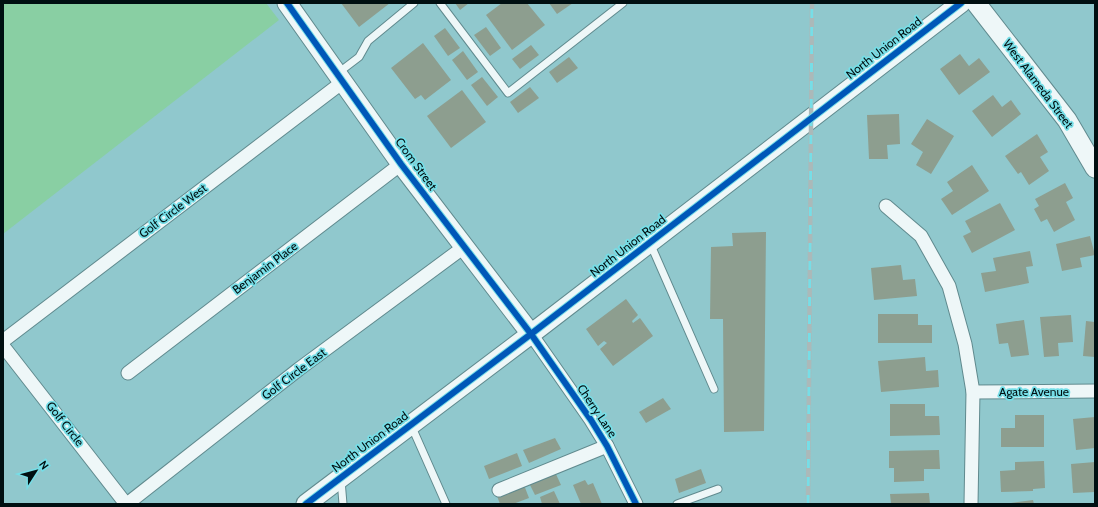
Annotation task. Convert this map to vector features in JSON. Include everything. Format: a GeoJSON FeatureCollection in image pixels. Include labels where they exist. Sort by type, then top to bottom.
{"type":"FeatureCollection","features":[{"type":"Feature","properties":{"kind":"street","name":"Crom Street"},"geometry":{"type":"LineString","coordinates":[[287,3],[341,77],[401,164],[530,334]]}},
{"type":"Feature","properties":{"kind":"street","name":"North Union Road"},"geometry":{"type":"LineString","coordinates":[[306,504],[650,243],[961,3]]}},
{"type":"Feature","properties":{"kind":"street","name":"West Alameda Street"},"geometry":{"type":"LineString","coordinates":[[976,3],[1060,109],[1086,150],[1095,168]]}},
{"type":"Feature","properties":{"kind":"street","name":"Golf Circle West"},"geometry":{"type":"LineString","coordinates":[[3,341],[341,77]]}},
{"type":"Feature","properties":{"kind":"street","name":"Benjamin Place"},"geometry":{"type":"LineString","coordinates":[[128,373],[401,164]]}},
{"type":"Feature","properties":{"kind":"street"},"geometry":{"type":"LineString","coordinates":[[886,206],[921,236],[949,286],[965,344],[973,392],[971,504]]}},
{"type":"Feature","properties":{"kind":"street","name":"Golf Circle East"},"geometry":{"type":"LineString","coordinates":[[126,504],[299,369],[464,247]]}},
{"type":"Feature","properties":{"kind":"street","name":"Cherry Lane"},"geometry":{"type":"LineString","coordinates":[[530,334],[591,420],[607,446],[636,504]]}},
{"type":"Feature","properties":{"kind":"street","name":"Golf Circle"},"geometry":{"type":"LineString","coordinates":[[3,346],[126,504]]}},
{"type":"Feature","properties":{"kind":"street","name":"Agate Avenue"},"geometry":{"type":"LineString","coordinates":[[973,392],[1095,391]]}},
{"type":"Feature","properties":{"kind":"street"},"geometry":{"type":"LineString","coordinates":[[499,490],[607,446]]}},
{"type":"Feature","properties":{"kind":"lane"},"geometry":{"type":"LineString","coordinates":[[341,77],[359,57],[368,41],[414,3]]}},
{"type":"Feature","properties":{"kind":"lane"},"geometry":{"type":"LineString","coordinates":[[440,3],[508,93],[623,3]]}},
{"type":"Feature","properties":{"kind":"lane"},"geometry":{"type":"LineString","coordinates":[[650,243],[714,389]]}},
{"type":"Feature","properties":{"kind":"lane"},"geometry":{"type":"LineString","coordinates":[[411,425],[446,504]]}},
{"type":"Feature","properties":{"kind":"lane"},"geometry":{"type":"LineString","coordinates":[[341,478],[343,504]]}},
{"type":"Feature","properties":{"kind":"lane"},"geometry":{"type":"LineString","coordinates":[[677,504],[718,489]]}},
{"type":"Feature","properties":{"kind":"green space"},"geometry":{"type":"Polygon","coordinates":[[[3,3],[266,3],[279,20],[3,234],[3,3]]]}},
{"type":"Feature","properties":{"kind":"building"},"geometry":{"type":"Polygon","coordinates":[[[341,3],[390,3],[359,27],[341,3]]]}},
{"type":"Feature","properties":{"kind":"building"},"geometry":{"type":"Polygon","coordinates":[[[455,3],[469,3],[460,10],[455,3]]]}},
{"type":"Feature","properties":{"kind":"building"},"geometry":{"type":"Polygon","coordinates":[[[502,3],[527,3],[545,25],[512,50],[486,15],[502,3]]]}},
{"type":"Feature","properties":{"kind":"building"},"geometry":{"type":"Polygon","coordinates":[[[549,3],[573,3],[557,14],[549,3]]]}},
{"type":"Feature","properties":{"kind":"building"},"geometry":{"type":"Polygon","coordinates":[[[486,27],[501,48],[490,56],[474,35],[486,27]]]}},
{"type":"Feature","properties":{"kind":"building"},"geometry":{"type":"Polygon","coordinates":[[[445,28],[460,48],[448,56],[434,36],[445,28]]]}},
{"type":"Feature","properties":{"kind":"building"},"geometry":{"type":"Polygon","coordinates":[[[423,43],[451,80],[425,100],[421,95],[415,99],[391,68],[423,43]]]}},
{"type":"Feature","properties":{"kind":"building"},"geometry":{"type":"Polygon","coordinates":[[[531,45],[539,55],[520,69],[512,59],[531,45]]]}},
{"type":"Feature","properties":{"kind":"building"},"geometry":{"type":"Polygon","coordinates":[[[463,51],[478,72],[467,80],[452,60],[463,51]]]}},
{"type":"Feature","properties":{"kind":"building"},"geometry":{"type":"Polygon","coordinates":[[[960,54],[969,66],[979,58],[990,72],[959,95],[940,69],[960,54]]]}},
{"type":"Feature","properties":{"kind":"building"},"geometry":{"type":"Polygon","coordinates":[[[569,57],[578,68],[557,83],[549,72],[569,57]]]}},
{"type":"Feature","properties":{"kind":"building"},"geometry":{"type":"Polygon","coordinates":[[[482,77],[498,97],[487,106],[471,85],[482,77]]]}},
{"type":"Feature","properties":{"kind":"building"},"geometry":{"type":"Polygon","coordinates":[[[530,87],[539,98],[518,113],[510,102],[530,87]]]}},
{"type":"Feature","properties":{"kind":"building"},"geometry":{"type":"Polygon","coordinates":[[[462,90],[486,122],[451,148],[427,116],[462,90]]]}},
{"type":"Feature","properties":{"kind":"building"},"geometry":{"type":"Polygon","coordinates":[[[993,95],[1002,107],[1011,100],[1021,114],[992,137],[972,111],[993,95]]]}},
{"type":"Feature","properties":{"kind":"building"},"geometry":{"type":"Polygon","coordinates":[[[899,114],[900,144],[887,145],[888,159],[869,159],[867,115],[899,114]]]}},
{"type":"Feature","properties":{"kind":"building"},"geometry":{"type":"Polygon","coordinates":[[[927,119],[954,136],[931,174],[916,165],[923,152],[911,144],[927,119]]]}},
{"type":"Feature","properties":{"kind":"building"},"geometry":{"type":"Polygon","coordinates":[[[1037,134],[1048,152],[1040,157],[1049,171],[1029,185],[1021,172],[1018,174],[1005,156],[1037,134]]]}},
{"type":"Feature","properties":{"kind":"building"},"geometry":{"type":"Polygon","coordinates":[[[972,165],[989,191],[952,215],[941,199],[953,191],[947,182],[972,165]]]}},
{"type":"Feature","properties":{"kind":"building"},"geometry":{"type":"Polygon","coordinates":[[[1065,183],[1073,198],[1066,202],[1075,220],[1054,232],[1047,219],[1041,222],[1034,209],[1039,206],[1035,199],[1065,183]]]}},
{"type":"Feature","properties":{"kind":"building"},"geometry":{"type":"Polygon","coordinates":[[[1000,203],[1015,230],[972,253],[963,236],[971,232],[965,221],[1000,203]]]}},
{"type":"Feature","properties":{"kind":"building"},"geometry":{"type":"Polygon","coordinates":[[[766,232],[764,431],[724,432],[723,319],[710,319],[711,247],[733,246],[732,233],[766,232]]]}},
{"type":"Feature","properties":{"kind":"building"},"geometry":{"type":"Polygon","coordinates":[[[1090,236],[1095,255],[1080,258],[1082,267],[1062,271],[1056,244],[1090,236]]]}},
{"type":"Feature","properties":{"kind":"building"},"geometry":{"type":"Polygon","coordinates":[[[1030,251],[1033,266],[1026,267],[1029,283],[985,292],[981,273],[996,271],[993,258],[1030,251]]]}},
{"type":"Feature","properties":{"kind":"building"},"geometry":{"type":"Polygon","coordinates":[[[901,265],[903,280],[915,279],[917,296],[874,300],[871,268],[901,265]]]}},
{"type":"Feature","properties":{"kind":"building"},"geometry":{"type":"Polygon","coordinates":[[[626,299],[638,315],[632,321],[633,323],[640,318],[653,336],[613,366],[600,349],[607,343],[604,341],[598,346],[586,329],[626,299]]]}},
{"type":"Feature","properties":{"kind":"building"},"geometry":{"type":"Polygon","coordinates":[[[878,314],[918,314],[918,325],[932,325],[932,343],[878,343],[878,314]]]}},
{"type":"Feature","properties":{"kind":"building"},"geometry":{"type":"Polygon","coordinates":[[[1071,315],[1073,342],[1058,343],[1059,356],[1044,357],[1040,317],[1071,315]]]}},
{"type":"Feature","properties":{"kind":"building"},"geometry":{"type":"Polygon","coordinates":[[[1024,320],[1029,355],[1011,357],[1008,343],[999,344],[996,324],[1024,320]]]}},
{"type":"Feature","properties":{"kind":"building"},"geometry":{"type":"Polygon","coordinates":[[[1086,321],[1095,322],[1095,357],[1083,356],[1086,321]]]}},
{"type":"Feature","properties":{"kind":"building"},"geometry":{"type":"Polygon","coordinates":[[[925,357],[926,371],[938,370],[939,387],[881,392],[878,361],[925,357]]]}},
{"type":"Feature","properties":{"kind":"building"},"geometry":{"type":"Polygon","coordinates":[[[663,398],[671,409],[646,423],[639,412],[663,398]]]}},
{"type":"Feature","properties":{"kind":"building"},"geometry":{"type":"Polygon","coordinates":[[[890,404],[925,404],[925,416],[939,416],[940,435],[890,436],[890,404]]]}},
{"type":"Feature","properties":{"kind":"building"},"geometry":{"type":"Polygon","coordinates":[[[1015,415],[1044,415],[1044,447],[1001,447],[1001,428],[1015,428],[1015,415]]]}},
{"type":"Feature","properties":{"kind":"building"},"geometry":{"type":"Polygon","coordinates":[[[1095,417],[1095,448],[1076,450],[1073,419],[1095,417]]]}},
{"type":"Feature","properties":{"kind":"building"},"geometry":{"type":"Polygon","coordinates":[[[555,438],[561,449],[529,463],[523,450],[555,438]]]}},
{"type":"Feature","properties":{"kind":"building"},"geometry":{"type":"Polygon","coordinates":[[[939,450],[940,469],[924,469],[924,481],[894,482],[894,468],[889,468],[889,451],[939,450]]]}},
{"type":"Feature","properties":{"kind":"building"},"geometry":{"type":"Polygon","coordinates":[[[517,453],[522,466],[489,479],[484,466],[517,453]]]}},
{"type":"Feature","properties":{"kind":"building"},"geometry":{"type":"Polygon","coordinates":[[[1044,461],[1045,488],[1033,489],[1033,491],[1001,492],[1000,471],[1015,470],[1015,462],[1044,461]]]}},
{"type":"Feature","properties":{"kind":"building"},"geometry":{"type":"Polygon","coordinates":[[[1095,462],[1095,492],[1073,493],[1071,464],[1095,462]]]}},
{"type":"Feature","properties":{"kind":"building"},"geometry":{"type":"Polygon","coordinates":[[[701,469],[706,483],[679,493],[675,479],[701,469]]]}},
{"type":"Feature","properties":{"kind":"building"},"geometry":{"type":"Polygon","coordinates":[[[555,472],[561,485],[535,495],[529,483],[555,472]]]}},
{"type":"Feature","properties":{"kind":"building"},"geometry":{"type":"Polygon","coordinates":[[[585,480],[588,485],[593,483],[602,504],[581,504],[573,485],[585,480]]]}},
{"type":"Feature","properties":{"kind":"building"},"geometry":{"type":"Polygon","coordinates":[[[524,485],[529,498],[513,504],[500,504],[497,496],[524,485]]]}},
{"type":"Feature","properties":{"kind":"building"},"geometry":{"type":"Polygon","coordinates":[[[554,491],[560,504],[542,504],[540,497],[554,491]]]}},
{"type":"Feature","properties":{"kind":"building"},"geometry":{"type":"Polygon","coordinates":[[[929,493],[930,504],[891,504],[890,494],[929,493]]]}},
{"type":"Feature","properties":{"kind":"building"},"geometry":{"type":"Polygon","coordinates":[[[1033,500],[1034,504],[1011,504],[1011,503],[1033,500]]]}},
{"type":"Feature","properties":{"kind":"railway"},"geometry":{"type":"LineString","coordinates":[[808,504],[812,3]]}},
{"type":"Feature","properties":{"kind":"cycle path"},"geometry":{"type":"LineString","coordinates":[[287,3],[401,164],[531,334],[591,420],[607,446],[636,504]]}},
{"type":"Feature","properties":{"kind":"cycle path"},"geometry":{"type":"LineString","coordinates":[[306,504],[531,334],[961,3]]}}]}
